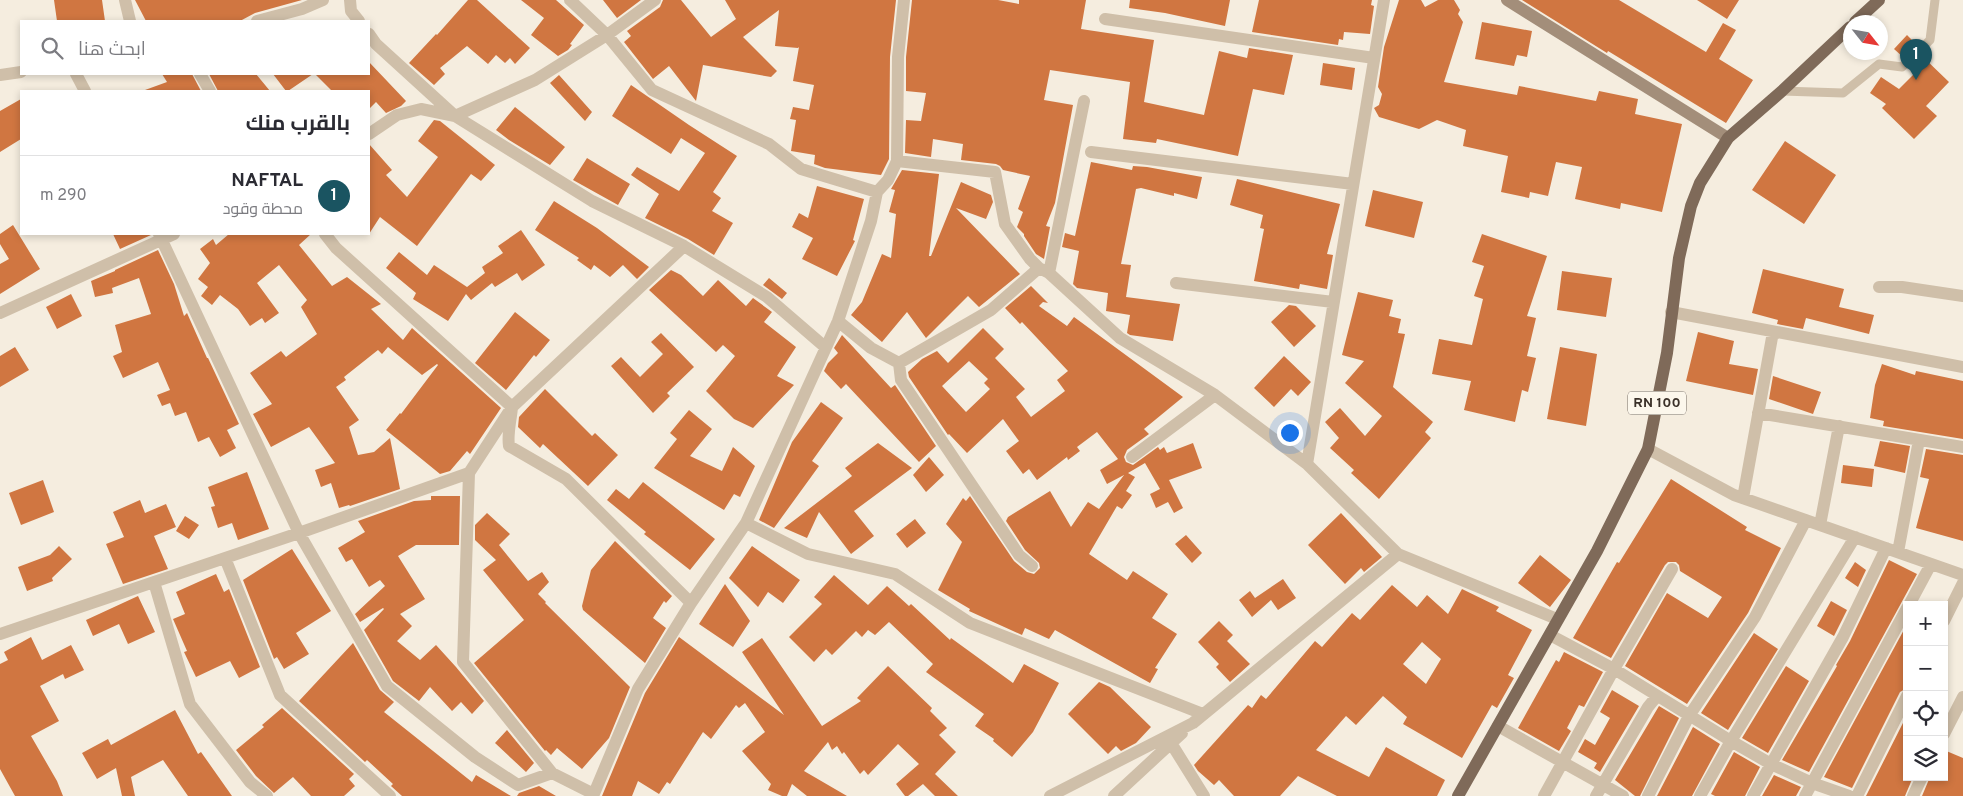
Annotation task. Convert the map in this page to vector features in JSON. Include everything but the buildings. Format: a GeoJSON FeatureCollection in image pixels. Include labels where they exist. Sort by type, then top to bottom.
{"type":"FeatureCollection","features":[{"type":"Feature","properties":{"kind":"main road"},"geometry":{"type":"LineString","coordinates":[[1863,15],[1879,0]]}},
{"type":"Feature","properties":{"kind":"main road","name":"RN 100"},"geometry":{"type":"LineString","coordinates":[[1458,796],[1597,551],[1648,449],[1666,353],[1680,258],[1692,206],[1700,183],[1728,138],[1782,91],[1843,34]]}},
{"type":"Feature","properties":{"kind":"street"},"geometry":{"type":"LineString","coordinates":[[125,0],[130,20]]}},
{"type":"Feature","properties":{"kind":"street"},"geometry":{"type":"LineString","coordinates":[[261,20],[302,9],[323,0]]}},
{"type":"Feature","properties":{"kind":"street"},"geometry":{"type":"LineString","coordinates":[[350,0],[351,11],[358,20]]}},
{"type":"Feature","properties":{"kind":"street"},"geometry":{"type":"LineString","coordinates":[[570,0],[607,35],[652,90],[769,144],[801,169],[876,192]]}},
{"type":"Feature","properties":{"kind":"street"},"geometry":{"type":"LineString","coordinates":[[370,133],[398,115],[421,109],[455,116],[535,80],[607,35],[655,0]]}},
{"type":"Feature","properties":{"kind":"street"},"geometry":{"type":"LineString","coordinates":[[684,246],[512,407],[469,473],[463,662],[552,773],[593,795],[638,689],[691,603],[746,523],[838,321],[871,221],[876,192],[888,180],[897,160],[898,57],[904,0]]}},
{"type":"Feature","properties":{"kind":"street"},"geometry":{"type":"LineString","coordinates":[[1307,464],[1384,0]]}},
{"type":"Feature","properties":{"kind":"street"},"geometry":{"type":"LineString","coordinates":[[1507,0],[1728,138]]}},
{"type":"Feature","properties":{"kind":"street"},"geometry":{"type":"LineString","coordinates":[[1105,19],[1374,58]]}},
{"type":"Feature","properties":{"kind":"street"},"geometry":{"type":"LineString","coordinates":[[370,35],[376,44],[455,116],[592,202],[684,246],[766,297],[826,347]]}},
{"type":"Feature","properties":{"kind":"street"},"geometry":{"type":"LineString","coordinates":[[0,76],[20,72]]}},
{"type":"Feature","properties":{"kind":"street"},"geometry":{"type":"LineString","coordinates":[[77,75],[84,90]]}},
{"type":"Feature","properties":{"kind":"street"},"geometry":{"type":"LineString","coordinates":[[201,75],[209,90]]}},
{"type":"Feature","properties":{"kind":"street"},"geometry":{"type":"LineString","coordinates":[[899,363],[991,310],[1044,271],[1084,101]]}},
{"type":"Feature","properties":{"kind":"street"},"geometry":{"type":"LineString","coordinates":[[1091,152],[1353,184]]}},
{"type":"Feature","properties":{"kind":"street"},"geometry":{"type":"LineString","coordinates":[[897,160],[995,172],[1005,224],[1044,271],[1120,338],[1215,395],[1307,464],[1398,554],[1557,619]]}},
{"type":"Feature","properties":{"kind":"street"},"geometry":{"type":"LineString","coordinates":[[326,235],[336,248],[512,407]]}},
{"type":"Feature","properties":{"kind":"street"},"geometry":{"type":"LineString","coordinates":[[0,313],[160,236],[299,533],[387,686],[475,757],[518,785],[552,773]]}},
{"type":"Feature","properties":{"kind":"street"},"geometry":{"type":"LineString","coordinates":[[1176,282],[1334,302]]}},
{"type":"Feature","properties":{"kind":"street"},"geometry":{"type":"LineString","coordinates":[[1880,286],[1902,287],[1963,296]]}},
{"type":"Feature","properties":{"kind":"street"},"geometry":{"type":"LineString","coordinates":[[1671,312],[1963,367]]}},
{"type":"Feature","properties":{"kind":"street"},"geometry":{"type":"LineString","coordinates":[[838,321],[871,348],[899,363]]}},
{"type":"Feature","properties":{"kind":"street"},"geometry":{"type":"LineString","coordinates":[[1743,498],[1772,332]]}},
{"type":"Feature","properties":{"kind":"street"},"geometry":{"type":"LineString","coordinates":[[899,363],[901,380],[1019,555],[1032,566]]}},
{"type":"Feature","properties":{"kind":"street"},"geometry":{"type":"LineString","coordinates":[[1132,457],[1215,395]]}},
{"type":"Feature","properties":{"kind":"street"},"geometry":{"type":"LineString","coordinates":[[512,407],[511,426],[508,437],[509,446],[566,479],[691,603]]}},
{"type":"Feature","properties":{"kind":"street"},"geometry":{"type":"LineString","coordinates":[[1758,413],[1963,447]]}},
{"type":"Feature","properties":{"kind":"street"},"geometry":{"type":"LineString","coordinates":[[1820,525],[1839,426]]}},
{"type":"Feature","properties":{"kind":"street"},"geometry":{"type":"LineString","coordinates":[[1898,552],[1919,440]]}},
{"type":"Feature","properties":{"kind":"street"},"geometry":{"type":"LineString","coordinates":[[1648,449],[1743,498],[1963,575]]}},
{"type":"Feature","properties":{"kind":"street"},"geometry":{"type":"LineString","coordinates":[[0,634],[299,533],[469,473]]}},
{"type":"Feature","properties":{"kind":"street"},"geometry":{"type":"LineString","coordinates":[[1648,796],[1689,716],[1755,616],[1806,520]]}},
{"type":"Feature","properties":{"kind":"street"},"geometry":{"type":"LineString","coordinates":[[746,523],[808,554],[896,574],[970,623],[1203,714]]}},
{"type":"Feature","properties":{"kind":"street"},"geometry":{"type":"LineString","coordinates":[[1700,796],[1731,741],[1855,537]]}},
{"type":"Feature","properties":{"kind":"street"},"geometry":{"type":"LineString","coordinates":[[1753,796],[1843,637],[1886,548]]}},
{"type":"Feature","properties":{"kind":"street"},"geometry":{"type":"LineString","coordinates":[[1114,796],[1192,723],[1398,554]]}},
{"type":"Feature","properties":{"kind":"street"},"geometry":{"type":"LineString","coordinates":[[225,558],[280,695],[390,796]]}},
{"type":"Feature","properties":{"kind":"street"},"geometry":{"type":"LineString","coordinates":[[1911,601],[1931,564]]}},
{"type":"Feature","properties":{"kind":"street"},"geometry":{"type":"LineString","coordinates":[[1544,796],[1672,569]]}},
{"type":"Feature","properties":{"kind":"street"},"geometry":{"type":"LineString","coordinates":[[154,582],[190,704],[250,782],[267,796]]}},
{"type":"Feature","properties":{"kind":"street"},"geometry":{"type":"LineString","coordinates":[[1948,613],[1963,583]]}},
{"type":"Feature","properties":{"kind":"street"},"geometry":{"type":"LineString","coordinates":[[1805,796],[1903,615]]}},
{"type":"Feature","properties":{"kind":"street"},"geometry":{"type":"LineString","coordinates":[[1550,635],[1614,669],[1771,764],[1850,796]]}},
{"type":"Feature","properties":{"kind":"street"},"geometry":{"type":"LineString","coordinates":[[1599,790],[1648,707],[1657,696]]}},
{"type":"Feature","properties":{"kind":"street"},"geometry":{"type":"LineString","coordinates":[[1948,726],[1963,697]]}},
{"type":"Feature","properties":{"kind":"street"},"geometry":{"type":"LineString","coordinates":[[1857,796],[1903,704]]}},
{"type":"Feature","properties":{"kind":"street"},"geometry":{"type":"LineString","coordinates":[[1050,796],[1192,723]]}},
{"type":"Feature","properties":{"kind":"street"},"geometry":{"type":"LineString","coordinates":[[1498,726],[1563,763],[1599,790],[1623,796]]}},
{"type":"Feature","properties":{"kind":"street"},"geometry":{"type":"LineString","coordinates":[[1171,743],[1204,796]]}},
{"type":"Feature","properties":{"kind":"street"},"geometry":{"type":"LineString","coordinates":[[1912,796],[1920,781]]}},
{"type":"Feature","properties":{"kind":"lane"},"geometry":{"type":"LineString","coordinates":[[1782,91],[1843,93],[1879,64],[1902,67],[1930,40],[1935,0]]}},
{"type":"Feature","properties":{"kind":"place","name":"NAFTAL"},"geometry":{"type":"Point","coordinates":[1916,80]}}]}
